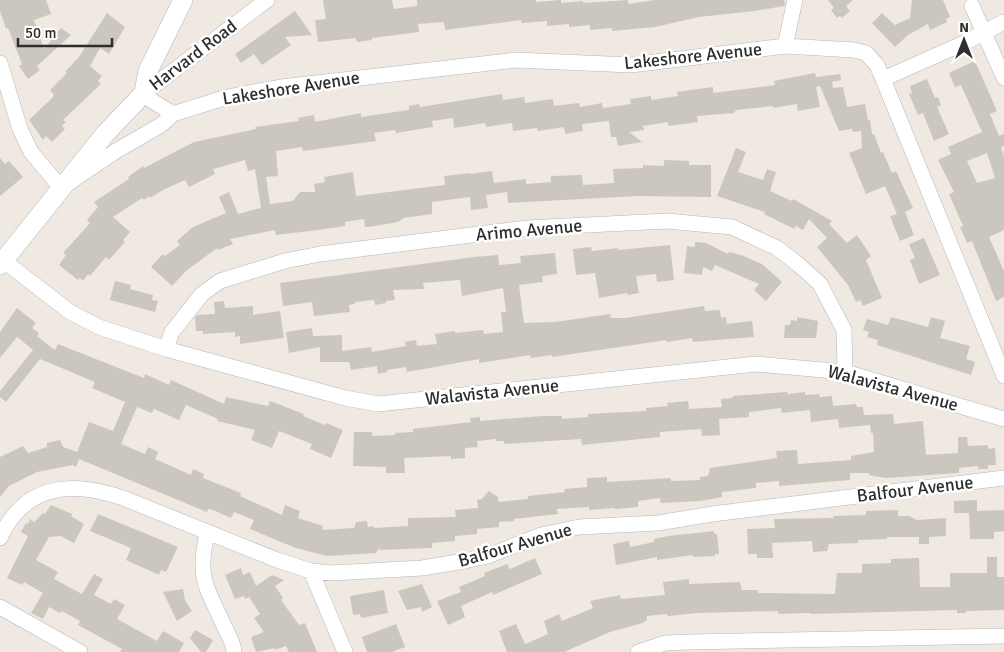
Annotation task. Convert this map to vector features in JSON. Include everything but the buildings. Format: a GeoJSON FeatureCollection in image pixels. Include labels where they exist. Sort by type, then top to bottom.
{"type":"FeatureCollection","features":[{"type":"Feature","properties":{"kind":"street"},"geometry":{"type":"LineString","coordinates":[[173,114],[160,107],[144,93],[148,71],[183,0]]}},
{"type":"Feature","properties":{"kind":"street","name":"Harvard Road"},"geometry":{"type":"LineString","coordinates":[[144,93],[267,0]]}},
{"type":"Feature","properties":{"kind":"street"},"geometry":{"type":"LineString","coordinates":[[785,46],[795,0]]}},
{"type":"Feature","properties":{"kind":"street"},"geometry":{"type":"LineString","coordinates":[[972,6],[982,34],[1004,78]]}},
{"type":"Feature","properties":{"kind":"street"},"geometry":{"type":"LineString","coordinates":[[883,79],[1004,22]]}},
{"type":"Feature","properties":{"kind":"street","name":"Lakeshore Avenue"},"geometry":{"type":"LineString","coordinates":[[60,188],[116,151],[161,125],[173,114],[227,97],[272,88],[461,65],[545,60],[631,66],[785,46],[854,50],[866,53],[877,65],[1004,376]]}},
{"type":"Feature","properties":{"kind":"street"},"geometry":{"type":"LineString","coordinates":[[0,64],[20,129],[31,152],[60,188]]}},
{"type":"Feature","properties":{"kind":"street","name":"Lakeshore Avenue"},"geometry":{"type":"LineString","coordinates":[[2,263],[105,134],[144,93]]}},
{"type":"Feature","properties":{"kind":"street","name":"Arimo Avenue"},"geometry":{"type":"LineString","coordinates":[[166,349],[172,332],[202,294],[220,281],[285,261],[320,254],[527,228],[666,221],[732,227],[777,248],[798,265],[820,284],[844,330],[845,372]]}},
{"type":"Feature","properties":{"kind":"street","name":"Walavista Avenue"},"geometry":{"type":"LineString","coordinates":[[2,263],[70,312],[99,327],[166,349],[345,398],[378,404],[756,364],[845,372],[1004,419]]}},
{"type":"Feature","properties":{"kind":"street","name":"Balfour Avenue"},"geometry":{"type":"LineString","coordinates":[[0,538],[16,514],[33,499],[57,489],[79,487],[98,489],[123,498],[207,533],[311,571],[332,572],[422,568],[488,556],[542,535],[579,527],[658,523],[712,514],[1004,478]]}},
{"type":"Feature","properties":{"kind":"street"},"geometry":{"type":"LineString","coordinates":[[207,533],[202,556],[202,574],[207,594],[219,614],[234,652]]}},
{"type":"Feature","properties":{"kind":"street"},"geometry":{"type":"LineString","coordinates":[[311,571],[345,652]]}},
{"type":"Feature","properties":{"kind":"street"},"geometry":{"type":"LineString","coordinates":[[0,606],[80,652]]}},
{"type":"Feature","properties":{"kind":"street"},"geometry":{"type":"LineString","coordinates":[[638,652],[665,643],[1004,636]]}}]}
